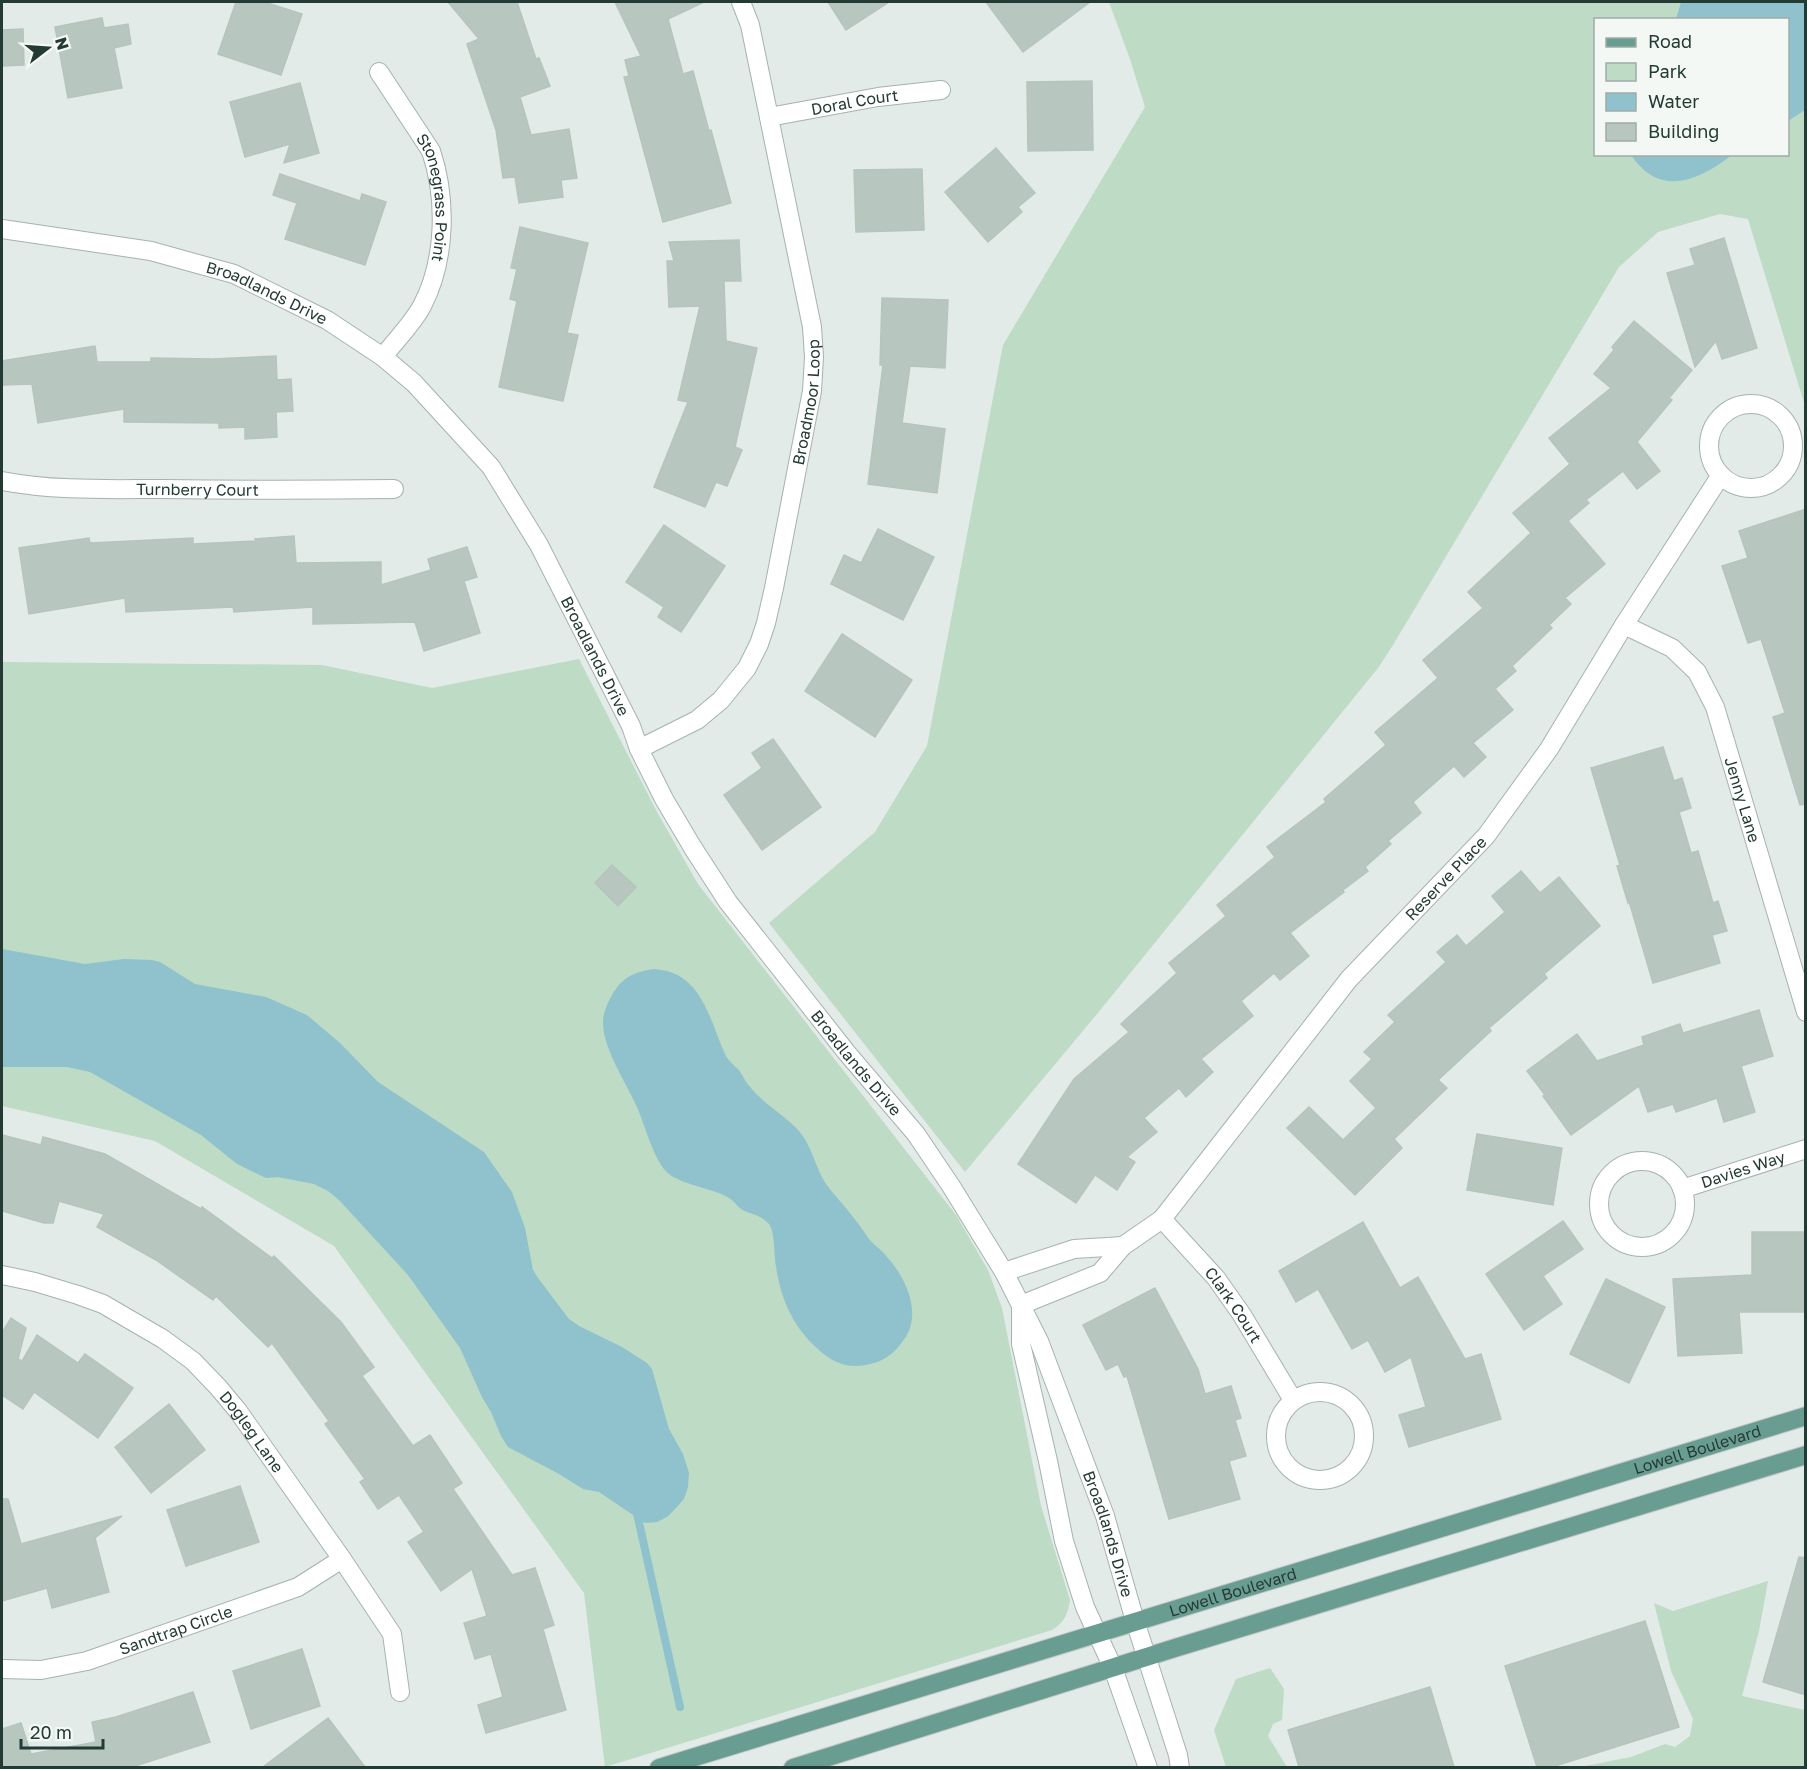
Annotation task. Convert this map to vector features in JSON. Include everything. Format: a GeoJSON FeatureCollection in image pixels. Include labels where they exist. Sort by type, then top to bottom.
{"type":"FeatureCollection","features":[{"type":"Feature","properties":{"kind":"main road","name":"Lowell Boulevard"},"geometry":{"type":"LineString","coordinates":[[659,1767],[1806,1416]]}},
{"type":"Feature","properties":{"kind":"main road"},"geometry":{"type":"LineString","coordinates":[[793,1767],[1806,1455]]}},
{"type":"Feature","properties":{"kind":"street","name":"Broadmoor Loop"},"geometry":{"type":"LineString","coordinates":[[639,749],[697,720],[721,700],[747,668],[759,644],[774,588],[812,391],[814,357],[812,327],[750,25],[741,2]]}},
{"type":"Feature","properties":{"kind":"street","name":"Stonegrass Point"},"geometry":{"type":"LineString","coordinates":[[379,72],[430,151],[435,165],[441,203],[441,231],[437,264],[429,290],[421,308],[383,357]]}},
{"type":"Feature","properties":{"kind":"street","name":"Doral Court"},"geometry":{"type":"LineString","coordinates":[[769,117],[878,96],[941,90]]}},
{"type":"Feature","properties":{"kind":"street","name":"Broadlands Drive"},"geometry":{"type":"LineString","coordinates":[[2,229],[151,251],[234,274],[327,320],[383,357],[414,383],[491,467],[539,545],[631,726],[639,749],[664,799],[693,848],[728,902],[847,1053],[916,1134],[1004,1272],[1039,1341],[1105,1516],[1180,1767]]}},
{"type":"Feature","properties":{"kind":"street"},"geometry":{"type":"LineString","coordinates":[[1754,403],[1782,416],[1792,434],[1793,454],[1784,473],[1777,480],[1758,488],[1748,488],[1728,482],[1720,475],[1710,457],[1709,437],[1725,411],[1754,403]]}},
{"type":"Feature","properties":{"kind":"street","name":"Reserve Place"},"geometry":{"type":"LineString","coordinates":[[1021,1305],[1100,1273],[1123,1246],[1162,1219],[1349,980],[1486,836],[1549,749],[1624,625],[1720,475]]}},
{"type":"Feature","properties":{"kind":"street","name":"Turnberry Court"},"geometry":{"type":"LineString","coordinates":[[2,481],[68,489],[394,489]]}},
{"type":"Feature","properties":{"kind":"street","name":"Jenny Lane"},"geometry":{"type":"LineString","coordinates":[[1624,625],[1672,648],[1697,672],[1714,707],[1806,1012]]}},
{"type":"Feature","properties":{"kind":"street","name":"Davies Way"},"geometry":{"type":"LineString","coordinates":[[1682,1189],[1806,1149]]}},
{"type":"Feature","properties":{"kind":"street","name":"Davies Way"},"geometry":{"type":"LineString","coordinates":[[1632,1163],[1652,1163],[1662,1166],[1670,1172],[1682,1189],[1685,1199],[1682,1220],[1671,1236],[1653,1246],[1642,1247],[1623,1242],[1614,1237],[1602,1220],[1600,1200],[1607,1180],[1622,1167],[1632,1163]]}},
{"type":"Feature","properties":{"kind":"street","name":"Clark Court"},"geometry":{"type":"LineString","coordinates":[[1162,1219],[1216,1278],[1242,1315],[1293,1400]]}},
{"type":"Feature","properties":{"kind":"street"},"geometry":{"type":"LineString","coordinates":[[1004,1272],[1074,1250],[1123,1246]]}},
{"type":"Feature","properties":{"kind":"street","name":"Dogleg Lane"},"geometry":{"type":"LineString","coordinates":[[2,1275],[35,1282],[103,1304],[163,1339],[193,1362],[218,1387],[238,1411],[392,1634],[400,1692]]}},
{"type":"Feature","properties":{"kind":"street","name":"Broadlands Drive"},"geometry":{"type":"LineString","coordinates":[[1021,1305],[1021,1344],[1064,1541],[1085,1607],[1113,1668],[1148,1767]]}},
{"type":"Feature","properties":{"kind":"street"},"geometry":{"type":"LineString","coordinates":[[1317,1391],[1330,1392],[1342,1397],[1360,1415],[1365,1440],[1356,1463],[1347,1472],[1329,1479],[1311,1480],[1299,1475],[1284,1463],[1277,1445],[1276,1433],[1281,1415],[1293,1400],[1317,1391]]}},
{"type":"Feature","properties":{"kind":"street","name":"Sandtrap Circle"},"geometry":{"type":"LineString","coordinates":[[2,1669],[41,1670],[87,1661],[298,1587],[342,1559]]}},
{"type":"Feature","properties":{"kind":"green space"},"geometry":{"type":"Polygon","coordinates":[[[1109,2],[1805,2],[1805,406],[1748,219],[1720,214],[1658,232],[1619,267],[1378,668],[1097,1014],[965,1172],[769,923],[875,832],[927,746],[1003,345],[1145,107],[1109,2]]]}},
{"type":"Feature","properties":{"kind":"green space"},"geometry":{"type":"Polygon","coordinates":[[[579,659],[657,812],[698,884],[956,1215],[988,1270],[1002,1308],[1041,1506],[1070,1600],[1065,1618],[1052,1630],[605,1767],[584,1593],[334,1246],[155,1141],[2,1106],[2,662],[322,665],[432,688],[579,659]]]}},
{"type":"Feature","properties":{"kind":"green space"},"geometry":{"type":"Polygon","coordinates":[[[1768,1581],[1759,1631],[1742,1696],[1805,1710],[1805,1767],[1580,1767],[1631,1757],[1665,1744],[1675,1747],[1690,1736],[1693,1719],[1671,1671],[1654,1603],[1673,1611],[1768,1581]]]}},
{"type":"Feature","properties":{"kind":"green space"},"geometry":{"type":"Polygon","coordinates":[[[1270,1668],[1284,1689],[1282,1720],[1273,1724],[1268,1736],[1287,1767],[1226,1767],[1214,1730],[1236,1679],[1270,1668]]]}},
{"type":"Feature","properties":{"kind":"water"},"geometry":{"type":"Polygon","coordinates":[[[1681,2],[1805,2],[1805,110],[1789,120],[1789,18],[1676,18],[1681,2]]]}},
{"type":"Feature","properties":{"kind":"water"},"geometry":{"type":"Polygon","coordinates":[[[1632,156],[1731,156],[1706,172],[1680,181],[1667,181],[1654,177],[1632,156]]]}},
{"type":"Feature","properties":{"kind":"water"},"geometry":{"type":"Polygon","coordinates":[[[2,949],[85,964],[124,959],[152,960],[160,962],[195,984],[266,997],[307,1015],[340,1043],[378,1082],[484,1152],[512,1192],[525,1228],[533,1270],[569,1319],[622,1347],[647,1363],[652,1369],[669,1429],[683,1454],[689,1473],[684,1499],[667,1517],[657,1522],[645,1523],[599,1492],[583,1489],[508,1447],[460,1348],[408,1275],[328,1191],[314,1184],[278,1177],[266,1178],[237,1164],[201,1135],[90,1072],[67,1067],[2,1067],[2,949]]]}},
{"type":"Feature","properties":{"kind":"water"},"geometry":{"type":"Polygon","coordinates":[[[654,969],[670,972],[682,978],[699,995],[728,1059],[756,1094],[799,1131],[826,1184],[869,1239],[886,1255],[901,1277],[910,1298],[912,1320],[903,1341],[886,1358],[868,1365],[850,1366],[833,1360],[817,1348],[799,1328],[786,1305],[778,1280],[769,1224],[759,1216],[741,1209],[731,1199],[669,1174],[659,1161],[637,1107],[611,1054],[603,1022],[604,1012],[619,985],[634,974],[654,969]]]}},
{"type":"Feature","properties":{"kind":"building"},"geometry":{"type":"Polygon","coordinates":[[[236,2],[264,2],[302,14],[281,75],[218,54],[236,2]]]}},
{"type":"Feature","properties":{"kind":"building"},"geometry":{"type":"Polygon","coordinates":[[[448,2],[517,2],[536,59],[539,58],[550,86],[520,97],[531,135],[569,129],[577,178],[561,180],[563,197],[519,203],[515,177],[503,178],[496,130],[467,44],[479,39],[448,2]]]}},
{"type":"Feature","properties":{"kind":"building"},"geometry":{"type":"Polygon","coordinates":[[[615,2],[704,2],[668,19],[683,74],[693,71],[731,203],[663,222],[624,77],[629,76],[625,60],[641,56],[615,2]]]}},
{"type":"Feature","properties":{"kind":"building"},"geometry":{"type":"Polygon","coordinates":[[[828,2],[889,2],[846,30],[828,2]]]}},
{"type":"Feature","properties":{"kind":"building"},"geometry":{"type":"Polygon","coordinates":[[[986,2],[1090,2],[1023,52],[986,2]]]}},
{"type":"Feature","properties":{"kind":"building"},"geometry":{"type":"Polygon","coordinates":[[[102,18],[104,28],[128,24],[131,44],[114,48],[122,88],[68,98],[55,27],[102,18]]]}},
{"type":"Feature","properties":{"kind":"building"},"geometry":{"type":"Polygon","coordinates":[[[23,29],[24,65],[2,66],[2,30],[23,29]]]}},
{"type":"Feature","properties":{"kind":"building"},"geometry":{"type":"Polygon","coordinates":[[[1092,81],[1093,150],[1028,151],[1027,82],[1092,81]]]}},
{"type":"Feature","properties":{"kind":"building"},"geometry":{"type":"Polygon","coordinates":[[[300,83],[319,153],[284,163],[290,144],[245,157],[230,102],[300,83]]]}},
{"type":"Feature","properties":{"kind":"building"},"geometry":{"type":"Polygon","coordinates":[[[996,148],[1035,193],[1018,207],[1022,212],[988,242],[945,192],[996,148]]]}},
{"type":"Feature","properties":{"kind":"building"},"geometry":{"type":"Polygon","coordinates":[[[922,169],[924,230],[856,232],[854,170],[922,169]]]}},
{"type":"Feature","properties":{"kind":"building"},"geometry":{"type":"Polygon","coordinates":[[[280,174],[360,201],[362,194],[386,202],[365,265],[285,239],[297,203],[273,195],[280,174]]]}},
{"type":"Feature","properties":{"kind":"building"},"geometry":{"type":"Polygon","coordinates":[[[520,227],[588,243],[567,333],[578,335],[563,401],[499,387],[517,301],[510,299],[517,269],[511,268],[520,227]]]}},
{"type":"Feature","properties":{"kind":"building"},"geometry":{"type":"Polygon","coordinates":[[[1724,238],[1757,348],[1722,359],[1716,341],[1695,367],[1667,273],[1695,265],[1690,249],[1724,238]]]}},
{"type":"Feature","properties":{"kind":"building"},"geometry":{"type":"Polygon","coordinates":[[[739,240],[741,281],[724,281],[726,341],[757,348],[735,447],[742,450],[727,486],[716,482],[705,507],[654,487],[688,402],[678,400],[700,306],[669,307],[667,261],[674,261],[669,242],[739,240]]]}},
{"type":"Feature","properties":{"kind":"building"},"geometry":{"type":"Polygon","coordinates":[[[882,298],[948,300],[945,368],[910,366],[902,423],[945,429],[937,493],[868,484],[883,365],[880,365],[882,298]]]}},
{"type":"Feature","properties":{"kind":"building"},"geometry":{"type":"Polygon","coordinates":[[[1634,321],[1692,370],[1669,398],[1672,400],[1637,442],[1660,471],[1637,489],[1623,471],[1586,500],[1589,503],[1568,521],[1605,564],[1565,598],[1571,604],[1549,625],[1552,628],[1512,666],[1516,671],[1495,689],[1513,710],[1473,743],[1486,757],[1464,777],[1454,766],[1413,802],[1421,813],[1388,841],[1391,844],[1365,867],[1368,871],[1290,933],[1309,956],[1280,980],[1274,973],[1241,1001],[1253,1016],[1201,1059],[1213,1072],[1186,1097],[1179,1088],[1144,1118],[1157,1132],[1127,1157],[1135,1162],[1117,1190],[1095,1175],[1076,1203],[1018,1164],[1074,1079],[1129,1032],[1121,1024],[1177,973],[1169,963],[1226,916],[1217,905],[1275,857],[1267,847],[1326,802],[1324,799],[1386,745],[1375,732],[1438,678],[1423,660],[1483,608],[1468,592],[1531,533],[1513,513],[1570,464],[1549,438],[1611,388],[1594,374],[1614,350],[1612,347],[1634,321]]]}},
{"type":"Feature","properties":{"kind":"building"},"geometry":{"type":"Polygon","coordinates":[[[95,346],[97,362],[151,362],[151,358],[213,359],[276,356],[277,380],[291,379],[293,411],[276,412],[277,437],[245,439],[245,427],[219,428],[219,423],[124,422],[124,409],[38,423],[32,384],[2,385],[2,361],[95,346]]]}},
{"type":"Feature","properties":{"kind":"building"},"geometry":{"type":"Polygon","coordinates":[[[1806,509],[1806,804],[1800,805],[1773,717],[1785,713],[1761,639],[1748,643],[1722,566],[1748,558],[1739,531],[1806,509]]]}},
{"type":"Feature","properties":{"kind":"building"},"geometry":{"type":"Polygon","coordinates":[[[664,525],[725,566],[681,632],[658,617],[664,607],[626,582],[664,525]]]}},
{"type":"Feature","properties":{"kind":"building"},"geometry":{"type":"Polygon","coordinates":[[[878,529],[934,557],[903,620],[831,584],[844,555],[861,563],[878,529]]]}},
{"type":"Feature","properties":{"kind":"building"},"geometry":{"type":"Polygon","coordinates":[[[294,536],[296,563],[381,562],[381,585],[431,570],[428,559],[467,547],[477,577],[464,581],[480,633],[424,651],[415,622],[313,624],[313,607],[234,612],[233,607],[126,612],[125,598],[29,614],[19,548],[89,538],[90,543],[193,538],[193,544],[256,541],[255,539],[294,536]]]}},
{"type":"Feature","properties":{"kind":"building"},"geometry":{"type":"Polygon","coordinates":[[[842,634],[912,680],[875,737],[805,691],[842,634]]]}},
{"type":"Feature","properties":{"kind":"building"},"geometry":{"type":"Polygon","coordinates":[[[773,739],[821,807],[762,850],[724,795],[762,768],[752,753],[773,739]]]}},
{"type":"Feature","properties":{"kind":"building"},"geometry":{"type":"Polygon","coordinates":[[[1663,747],[1674,781],[1682,778],[1691,808],[1679,812],[1691,853],[1698,851],[1713,903],[1718,901],[1727,931],[1712,935],[1720,963],[1653,983],[1617,866],[1620,865],[1591,768],[1663,747]]]}},
{"type":"Feature","properties":{"kind":"building"},"geometry":{"type":"Polygon","coordinates":[[[612,865],[636,887],[618,906],[595,883],[612,865]]]}},
{"type":"Feature","properties":{"kind":"building"},"geometry":{"type":"Polygon","coordinates":[[[1521,871],[1540,893],[1559,877],[1600,926],[1544,974],[1547,978],[1489,1028],[1491,1031],[1438,1080],[1447,1088],[1394,1139],[1402,1148],[1355,1195],[1287,1128],[1309,1107],[1343,1140],[1376,1108],[1350,1081],[1372,1059],[1364,1052],[1395,1022],[1388,1015],[1446,962],[1437,952],[1457,935],[1466,946],[1505,912],[1492,896],[1521,871]]]}},
{"type":"Feature","properties":{"kind":"building"},"geometry":{"type":"Polygon","coordinates":[[[1759,1010],[1773,1056],[1741,1066],[1755,1112],[1724,1122],[1717,1098],[1676,1112],[1673,1104],[1648,1112],[1639,1086],[1571,1135],[1527,1071],[1577,1034],[1597,1061],[1644,1045],[1642,1037],[1680,1024],[1683,1033],[1759,1010]]]}},
{"type":"Feature","properties":{"kind":"building"},"geometry":{"type":"Polygon","coordinates":[[[1477,1134],[1562,1148],[1553,1205],[1467,1190],[1477,1134]]]}},
{"type":"Feature","properties":{"kind":"building"},"geometry":{"type":"Polygon","coordinates":[[[2,1135],[41,1145],[43,1137],[105,1154],[201,1209],[202,1207],[272,1258],[274,1256],[341,1322],[374,1367],[362,1376],[413,1446],[430,1435],[462,1483],[453,1489],[512,1575],[535,1568],[554,1625],[543,1629],[566,1710],[486,1733],[478,1705],[503,1697],[491,1654],[475,1659],[464,1623],[487,1616],[472,1569],[441,1591],[408,1542],[424,1532],[399,1495],[378,1509],[360,1482],[365,1479],[325,1424],[329,1421],[272,1343],[268,1347],[216,1296],[213,1300],[156,1260],[97,1227],[104,1214],[59,1201],[53,1223],[44,1223],[2,1211],[2,1135]]]}},
{"type":"Feature","properties":{"kind":"building"},"geometry":{"type":"Polygon","coordinates":[[[1563,1221],[1583,1249],[1543,1276],[1562,1304],[1524,1330],[1486,1274],[1563,1221]]]}},
{"type":"Feature","properties":{"kind":"building"},"geometry":{"type":"Polygon","coordinates":[[[1363,1222],[1400,1288],[1418,1277],[1465,1359],[1481,1354],[1501,1419],[1409,1447],[1399,1415],[1426,1407],[1411,1357],[1385,1372],[1368,1340],[1352,1349],[1318,1289],[1296,1302],[1279,1271],[1363,1222]]]}},
{"type":"Feature","properties":{"kind":"building"},"geometry":{"type":"Polygon","coordinates":[[[1752,1232],[1806,1232],[1806,1312],[1739,1312],[1742,1353],[1678,1356],[1673,1279],[1752,1275],[1752,1232]]]}},
{"type":"Feature","properties":{"kind":"building"},"geometry":{"type":"Polygon","coordinates":[[[1606,1279],[1665,1307],[1629,1383],[1570,1354],[1606,1279]]]}},
{"type":"Feature","properties":{"kind":"building"},"geometry":{"type":"Polygon","coordinates":[[[1155,1288],[1198,1369],[1205,1394],[1231,1386],[1241,1418],[1235,1420],[1246,1456],[1229,1461],[1240,1499],[1169,1519],[1127,1376],[1124,1377],[1118,1364],[1106,1370],[1083,1325],[1155,1288]]]}},
{"type":"Feature","properties":{"kind":"building"},"geometry":{"type":"Polygon","coordinates":[[[11,1318],[26,1328],[18,1359],[22,1361],[37,1335],[78,1363],[85,1354],[133,1388],[98,1438],[34,1392],[23,1409],[2,1395],[2,1333],[11,1318]]]}},
{"type":"Feature","properties":{"kind":"building"},"geometry":{"type":"Polygon","coordinates":[[[169,1404],[205,1450],[151,1493],[115,1447],[169,1404]]]}},
{"type":"Feature","properties":{"kind":"building"},"geometry":{"type":"Polygon","coordinates":[[[240,1486],[259,1542],[186,1566],[167,1510],[240,1486]]]}},
{"type":"Feature","properties":{"kind":"building"},"geometry":{"type":"Polygon","coordinates":[[[2,1499],[8,1499],[21,1544],[122,1516],[95,1538],[109,1592],[52,1608],[47,1588],[2,1601],[2,1499]]]}},
{"type":"Feature","properties":{"kind":"building"},"geometry":{"type":"Polygon","coordinates":[[[1799,1557],[1806,1558],[1806,1695],[1763,1682],[1799,1557]]]}},
{"type":"Feature","properties":{"kind":"building"},"geometry":{"type":"Polygon","coordinates":[[[1645,1621],[1679,1727],[1552,1767],[1537,1767],[1505,1666],[1645,1621]]]}},
{"type":"Feature","properties":{"kind":"building"},"geometry":{"type":"Polygon","coordinates":[[[302,1649],[320,1706],[251,1729],[233,1671],[302,1649]]]}},
{"type":"Feature","properties":{"kind":"building"},"geometry":{"type":"Polygon","coordinates":[[[1430,1687],[1454,1767],[1299,1767],[1288,1730],[1430,1687]]]}},
{"type":"Feature","properties":{"kind":"building"},"geometry":{"type":"Polygon","coordinates":[[[193,1692],[210,1742],[132,1767],[2,1767],[2,1729],[21,1723],[31,1754],[96,1742],[92,1722],[116,1717],[193,1692]]]}},
{"type":"Feature","properties":{"kind":"building"},"geometry":{"type":"Polygon","coordinates":[[[328,1718],[365,1767],[263,1767],[328,1718]]]}},
{"type":"Feature","properties":{"kind":"waterway"},"geometry":{"type":"LineString","coordinates":[[636,1509],[680,1707]]}}]}
